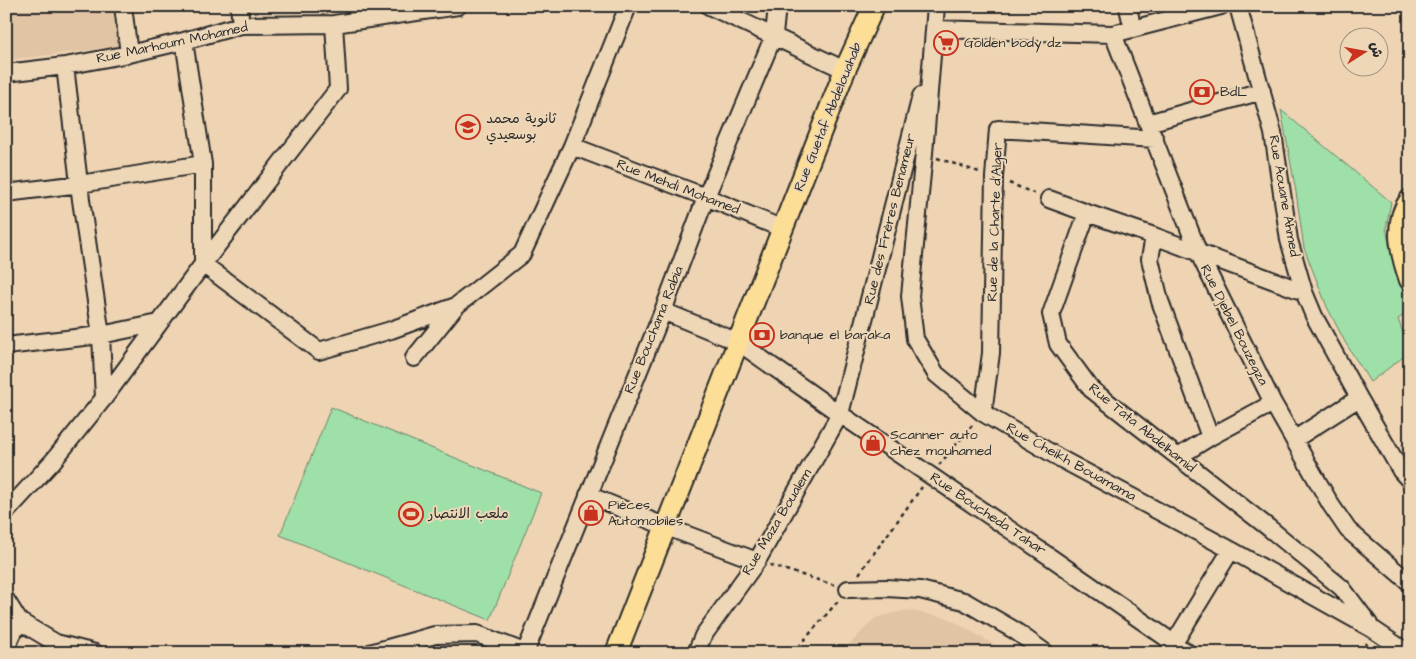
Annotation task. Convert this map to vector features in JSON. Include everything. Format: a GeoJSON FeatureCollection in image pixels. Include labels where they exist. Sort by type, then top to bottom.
{"type":"FeatureCollection","features":[{"type":"Feature","properties":{"kind":"main road","name":"Rue Guetaf Abdelouahab"},"geometry":{"type":"LineString","coordinates":[[616,653],[664,526],[846,70],[874,6]]}},
{"type":"Feature","properties":{"kind":"main road"},"geometry":{"type":"LineString","coordinates":[[1410,200],[1405,206],[1399,228],[1401,252],[1410,280]]}},
{"type":"Feature","properties":{"kind":"street"},"geometry":{"type":"LineString","coordinates":[[122,6],[129,54]]}},
{"type":"Feature","properties":{"kind":"street"},"geometry":{"type":"LineString","coordinates":[[239,6],[241,25]]}},
{"type":"Feature","properties":{"kind":"street","name":"Rue Marhoum Mohamed"},"geometry":{"type":"LineString","coordinates":[[6,73],[65,66],[129,54],[241,25],[334,24],[458,6]]}},
{"type":"Feature","properties":{"kind":"street"},"geometry":{"type":"LineString","coordinates":[[414,358],[456,306],[522,254],[572,146],[628,6]]}},
{"type":"Feature","properties":{"kind":"street","name":"Rue Bouchama Rabia"},"geometry":{"type":"LineString","coordinates":[[526,653],[663,312],[706,197],[774,35],[777,6]]}},
{"type":"Feature","properties":{"kind":"street","name":"Rue Cheikh Bouamama"},"geometry":{"type":"LineString","coordinates":[[936,6],[910,296],[915,339],[936,374],[983,413],[1063,460],[1231,550],[1374,630],[1408,653]]}},
{"type":"Feature","properties":{"kind":"street"},"geometry":{"type":"LineString","coordinates":[[934,29],[1113,34],[1221,6]]}},
{"type":"Feature","properties":{"kind":"street","name":"Rue Aouane Ahmed"},"geometry":{"type":"LineString","coordinates":[[1238,6],[1273,133],[1290,240],[1304,292],[1314,316],[1359,398],[1401,471],[1410,481]]}},
{"type":"Feature","properties":{"kind":"street"},"geometry":{"type":"LineString","coordinates":[[713,7],[846,70]]}},
{"type":"Feature","properties":{"kind":"street"},"geometry":{"type":"LineString","coordinates":[[1128,8],[1133,29]]}},
{"type":"Feature","properties":{"kind":"street"},"geometry":{"type":"LineString","coordinates":[[6,512],[53,462],[104,398],[203,264],[338,89],[334,24]]}},
{"type":"Feature","properties":{"kind":"street","name":"Rue Djebel Bouzegza"},"geometry":{"type":"LineString","coordinates":[[1113,34],[1199,254],[1273,403],[1331,505],[1348,530],[1410,583]]}},
{"type":"Feature","properties":{"kind":"street"},"geometry":{"type":"LineString","coordinates":[[184,41],[203,164],[203,264]]}},
{"type":"Feature","properties":{"kind":"street","name":"Rue des Frères Benameur"},"geometry":{"type":"LineString","coordinates":[[840,414],[932,52]]}},
{"type":"Feature","properties":{"kind":"street"},"geometry":{"type":"LineString","coordinates":[[65,66],[101,335],[104,398]]}},
{"type":"Feature","properties":{"kind":"street"},"geometry":{"type":"LineString","coordinates":[[1148,122],[1262,92]]}},
{"type":"Feature","properties":{"kind":"street","name":"Rue de la Charte d'Alger"},"geometry":{"type":"LineString","coordinates":[[983,413],[991,353],[1001,180],[998,129],[1155,139]]}},
{"type":"Feature","properties":{"kind":"street","name":"Rue Mehdi Mohamed"},"geometry":{"type":"LineString","coordinates":[[572,146],[706,197],[783,229]]}},
{"type":"Feature","properties":{"kind":"street"},"geometry":{"type":"LineString","coordinates":[[6,192],[80,184],[203,164]]}},
{"type":"Feature","properties":{"kind":"street"},"geometry":{"type":"LineString","coordinates":[[1049,199],[1304,292]]}},
{"type":"Feature","properties":{"kind":"street","name":"Rue Tata Abdelhamid"},"geometry":{"type":"LineString","coordinates":[[1087,214],[1051,314],[1058,344],[1092,390],[1269,528],[1342,588],[1374,630]]}},
{"type":"Feature","properties":{"kind":"street"},"geometry":{"type":"LineString","coordinates":[[1154,236],[1150,259],[1160,301],[1210,436]]}},
{"type":"Feature","properties":{"kind":"street"},"geometry":{"type":"LineString","coordinates":[[203,264],[319,351],[391,330],[456,306]]}},
{"type":"Feature","properties":{"kind":"street","name":"Rue Boucheda Tahar"},"geometry":{"type":"LineString","coordinates":[[663,312],[738,342],[840,414],[1061,564],[1171,648],[1188,653]]}},
{"type":"Feature","properties":{"kind":"street"},"geometry":{"type":"LineString","coordinates":[[6,346],[101,335],[160,323]]}},
{"type":"Feature","properties":{"kind":"street"},"geometry":{"type":"LineString","coordinates":[[1295,439],[1359,398]]}},
{"type":"Feature","properties":{"kind":"street"},"geometry":{"type":"LineString","coordinates":[[1178,458],[1210,436],[1273,403]]}},
{"type":"Feature","properties":{"kind":"street","name":"Rue Maza Boualem"},"geometry":{"type":"LineString","coordinates":[[696,653],[703,636],[757,561],[840,414]]}},
{"type":"Feature","properties":{"kind":"street"},"geometry":{"type":"LineString","coordinates":[[588,495],[757,561]]}},
{"type":"Feature","properties":{"kind":"street"},"geometry":{"type":"LineString","coordinates":[[1171,648],[1231,550]]}},
{"type":"Feature","properties":{"kind":"street"},"geometry":{"type":"LineString","coordinates":[[848,589],[886,588],[920,590],[964,601],[1014,630],[1046,653]]}},
{"type":"Feature","properties":{"kind":"street"},"geometry":{"type":"LineString","coordinates":[[6,600],[13,623],[6,648]]}},
{"type":"Feature","properties":{"kind":"street"},"geometry":{"type":"LineString","coordinates":[[13,623],[56,644],[95,653]]}},
{"type":"Feature","properties":{"kind":"street"},"geometry":{"type":"LineString","coordinates":[[370,653],[434,635],[476,634],[526,653]]}},
{"type":"Feature","properties":{"kind":"path"},"geometry":{"type":"LineString","coordinates":[[924,153],[1049,199]]}},
{"type":"Feature","properties":{"kind":"path"},"geometry":{"type":"LineString","coordinates":[[794,653],[848,589],[930,475],[983,413]]}},
{"type":"Feature","properties":{"kind":"path"},"geometry":{"type":"LineString","coordinates":[[757,561],[848,589]]}},
{"type":"Feature","properties":{"kind":"shaded area"},"geometry":{"type":"Polygon","coordinates":[[[6,6],[113,6],[118,47],[6,60],[6,6]]]}},
{"type":"Feature","properties":{"kind":"shaded area"},"geometry":{"type":"Polygon","coordinates":[[[906,610],[948,618],[1009,653],[841,653],[875,618],[906,610]]]}},
{"type":"Feature","properties":{"kind":"green space"},"geometry":{"type":"Polygon","coordinates":[[[1281,110],[1391,202],[1386,228],[1398,279],[1410,306],[1410,311],[1398,319],[1410,352],[1370,382],[1345,342],[1327,307],[1304,248],[1281,110]]]}},
{"type":"Feature","properties":{"kind":"green space","name":"ملعب الانتصار"},"geometry":{"type":"Polygon","coordinates":[[[331,407],[541,493],[490,620],[280,535],[331,407]]]}},
{"type":"Feature","properties":{"kind":"place","name":"Golden body dz"},"geometry":{"type":"Point","coordinates":[946,43]}},
{"type":"Feature","properties":{"kind":"place","name":"BdL"},"geometry":{"type":"Point","coordinates":[1202,92]}},
{"type":"Feature","properties":{"kind":"place","name":"ثانوية محمد بوسعيدي"},"geometry":{"type":"Point","coordinates":[468,127]}},
{"type":"Feature","properties":{"kind":"place","name":"banque el baraka"},"geometry":{"type":"Point","coordinates":[762,335]}},
{"type":"Feature","properties":{"kind":"place","name":"Scanner auto chez mouhamed"},"geometry":{"type":"Point","coordinates":[873,443]}},
{"type":"Feature","properties":{"kind":"place","name":"Pièces Automobiles"},"geometry":{"type":"Point","coordinates":[591,513]}},
{"type":"Feature","properties":{"kind":"place","name":"ملعب الانتصار"},"geometry":{"type":"Point","coordinates":[411,514]}}]}
